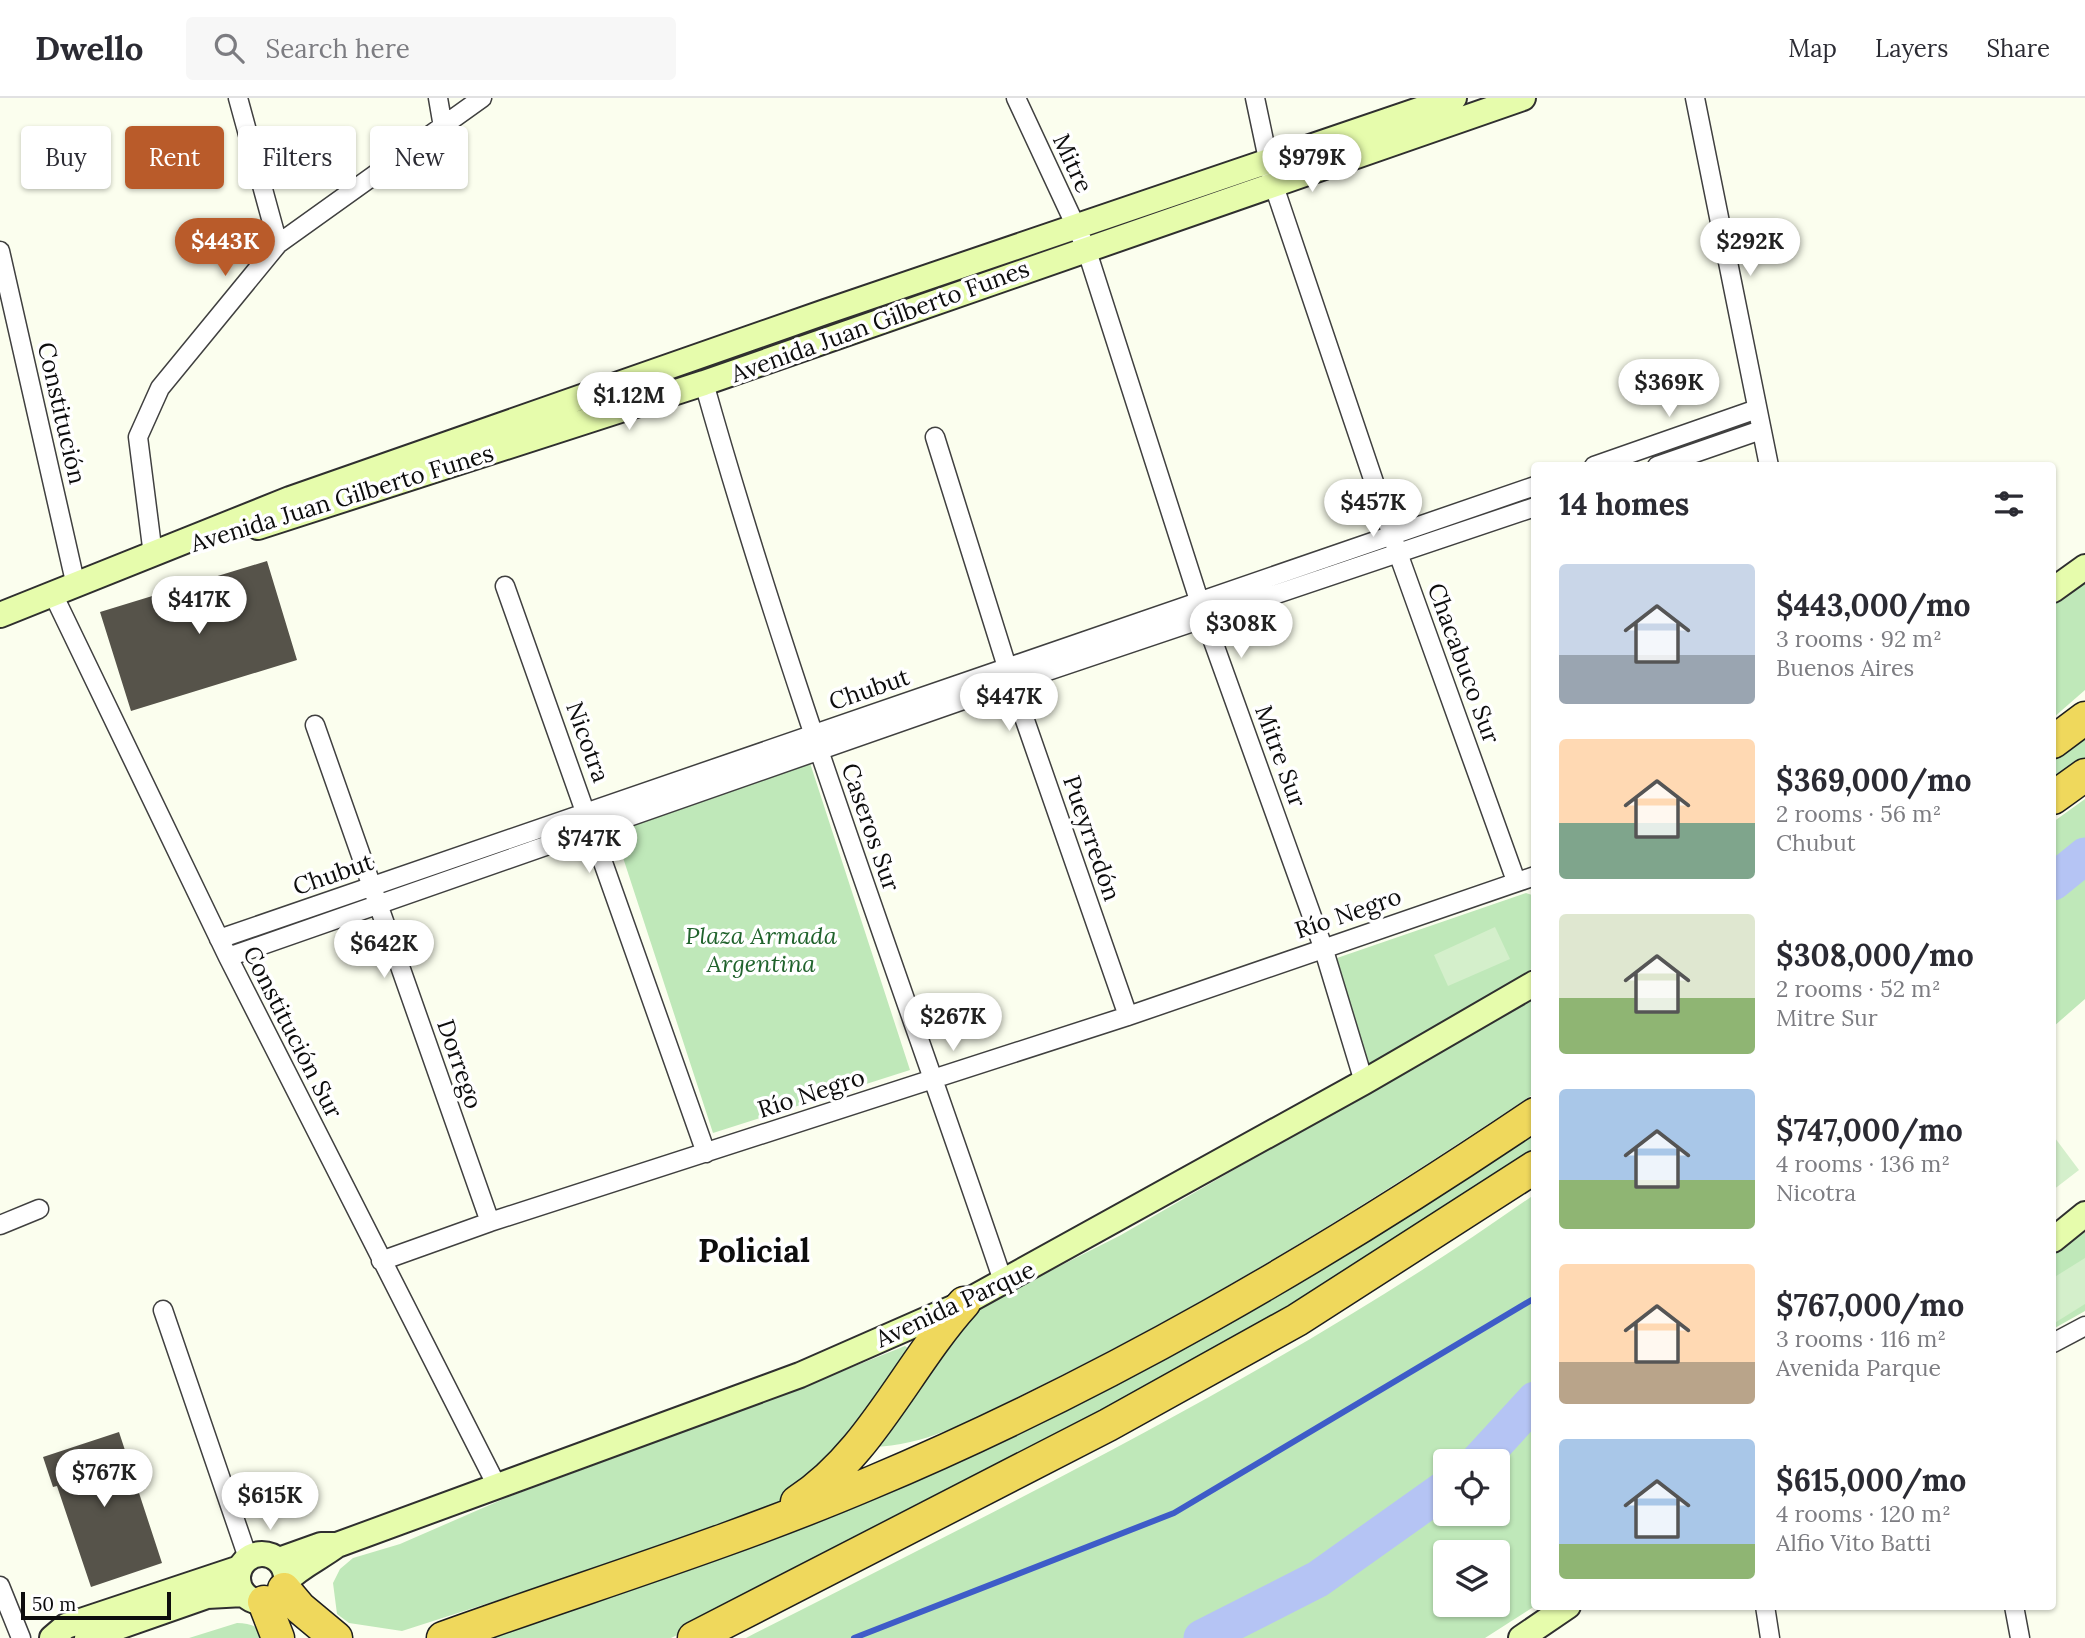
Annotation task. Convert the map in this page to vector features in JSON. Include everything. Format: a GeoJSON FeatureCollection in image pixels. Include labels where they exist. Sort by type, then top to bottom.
{"type":"FeatureCollection","features":[{"type":"Feature","properties":{"kind":"highway"},"geometry":{"type":"LineString","coordinates":[[2066,732],[2085,708]]}},
{"type":"Feature","properties":{"kind":"highway"},"geometry":{"type":"LineString","coordinates":[[2056,796],[2085,775]]}},
{"type":"Feature","properties":{"kind":"highway"},"geometry":{"type":"LineString","coordinates":[[443,1638],[762,1525],[868,1484],[1020,1415],[1175,1337],[1329,1248],[1531,1117]]}},
{"type":"Feature","properties":{"kind":"highway"},"geometry":{"type":"LineString","coordinates":[[694,1638],[1108,1425],[1297,1320],[1531,1170]]}},
{"type":"Feature","properties":{"kind":"highway"},"geometry":{"type":"LineString","coordinates":[[762,1525],[821,1487],[863,1438],[947,1322],[964,1303]]}},
{"type":"Feature","properties":{"kind":"highway"},"geometry":{"type":"LineString","coordinates":[[271,1585],[278,1638]]}},
{"type":"Feature","properties":{"kind":"highway"},"geometry":{"type":"LineString","coordinates":[[271,1585],[336,1638]]}},
{"type":"Feature","properties":{"kind":"main road","name":"Avenida Juan Gilberto Funes"},"geometry":{"type":"LineString","coordinates":[[153,555],[303,515],[704,383],[834,337],[1081,237],[1270,171],[1454,98]]}},
{"type":"Feature","properties":{"kind":"main road","name":"Avenida Juan Gilberto Funes"},"geometry":{"type":"LineString","coordinates":[[1270,171],[1523,98]]}},
{"type":"Feature","properties":{"kind":"main road","name":"Avenida Juan Gilberto Funes"},"geometry":{"type":"LineString","coordinates":[[0,615],[290,499],[825,312],[1081,237]]}},
{"type":"Feature","properties":{"kind":"main road"},"geometry":{"type":"LineString","coordinates":[[825,312],[834,337]]}},
{"type":"Feature","properties":{"kind":"main road"},"geometry":{"type":"LineString","coordinates":[[2056,588],[2085,566]]}},
{"type":"Feature","properties":{"kind":"main road","name":"Avenida Parque"},"geometry":{"type":"LineString","coordinates":[[271,1585],[308,1562],[324,1556],[338,1545],[800,1375],[1004,1284],[1531,985]]}},
{"type":"Feature","properties":{"kind":"main road"},"geometry":{"type":"LineString","coordinates":[[2056,1238],[2085,1214]]}},
{"type":"Feature","properties":{"kind":"main road"},"geometry":{"type":"LineString","coordinates":[[52,1638],[66,1626],[264,1554],[271,1585]]}},
{"type":"Feature","properties":{"kind":"main road"},"geometry":{"type":"LineString","coordinates":[[244,1563],[238,1581],[271,1585]]}},
{"type":"Feature","properties":{"kind":"main road"},"geometry":{"type":"LineString","coordinates":[[87,1638],[113,1634],[207,1596],[271,1585]]}},
{"type":"Feature","properties":{"kind":"main road"},"geometry":{"type":"LineString","coordinates":[[1521,1638],[1562,1610]]}},
{"type":"Feature","properties":{"kind":"street"},"geometry":{"type":"LineString","coordinates":[[238,98],[278,244]]}},
{"type":"Feature","properties":{"kind":"street"},"geometry":{"type":"LineString","coordinates":[[438,98],[443,126]]}},
{"type":"Feature","properties":{"kind":"street"},"geometry":{"type":"LineString","coordinates":[[446,126],[482,98]]}},
{"type":"Feature","properties":{"kind":"street","name":"Mitre"},"geometry":{"type":"LineString","coordinates":[[1016,98],[1081,237]]}},
{"type":"Feature","properties":{"kind":"street","name":"Chacabuco Sur"},"geometry":{"type":"LineString","coordinates":[[1255,98],[1270,171],[1398,553],[1516,881]]}},
{"type":"Feature","properties":{"kind":"street"},"geometry":{"type":"LineString","coordinates":[[1695,98],[1768,462]]}},
{"type":"Feature","properties":{"kind":"street"},"geometry":{"type":"LineString","coordinates":[[153,555],[138,437],[143,419],[160,388],[278,244],[370,179]]}},
{"type":"Feature","properties":{"kind":"street","name":"Mitre Sur"},"geometry":{"type":"LineString","coordinates":[[1081,237],[1205,619],[1323,947],[1364,1082]]}},
{"type":"Feature","properties":{"kind":"street","name":"Constitución"},"geometry":{"type":"LineString","coordinates":[[0,251],[65,590]]}},
{"type":"Feature","properties":{"kind":"street","name":"Caseros Sur"},"geometry":{"type":"LineString","coordinates":[[704,383],[737,502],[813,734],[1004,1284]]}},
{"type":"Feature","properties":{"kind":"street"},"geometry":{"type":"LineString","coordinates":[[1605,462],[1757,409]]}},
{"type":"Feature","properties":{"kind":"street"},"geometry":{"type":"LineString","coordinates":[[1669,462],[1761,430]]}},
{"type":"Feature","properties":{"kind":"street","name":"Pueyrredón"},"geometry":{"type":"LineString","coordinates":[[935,436],[1010,675],[1128,1016]]}},
{"type":"Feature","properties":{"kind":"street","name":"Chubut"},"geometry":{"type":"LineString","coordinates":[[228,957],[819,752],[1200,601],[1531,487]]}},
{"type":"Feature","properties":{"kind":"street","name":"Chubut"},"geometry":{"type":"LineString","coordinates":[[219,939],[813,734],[1205,619],[1531,508]]}},
{"type":"Feature","properties":{"kind":"street","name":"Nicotra"},"geometry":{"type":"LineString","coordinates":[[505,586],[706,1153]]}},
{"type":"Feature","properties":{"kind":"street","name":"Constitución Sur"},"geometry":{"type":"LineString","coordinates":[[65,590],[219,939],[498,1488]]}},
{"type":"Feature","properties":{"kind":"street","name":"Dorrego"},"geometry":{"type":"LineString","coordinates":[[315,725],[490,1222]]}},
{"type":"Feature","properties":{"kind":"street","name":"Río Negro"},"geometry":{"type":"LineString","coordinates":[[381,1261],[490,1222],[1128,1016],[1531,877]]}},
{"type":"Feature","properties":{"kind":"street"},"geometry":{"type":"LineString","coordinates":[[0,1225],[39,1209]]}},
{"type":"Feature","properties":{"kind":"street"},"geometry":{"type":"LineString","coordinates":[[163,1310],[244,1563]]}},
{"type":"Feature","properties":{"kind":"street"},"geometry":{"type":"LineString","coordinates":[[2056,1341],[2085,1326]]}},
{"type":"Feature","properties":{"kind":"street"},"geometry":{"type":"LineString","coordinates":[[0,1586],[21,1638]]}},
{"type":"Feature","properties":{"kind":"street"},"geometry":{"type":"LineString","coordinates":[[1766,1610],[1770,1638]]}},
{"type":"Feature","properties":{"kind":"street"},"geometry":{"type":"LineString","coordinates":[[2015,1610],[2020,1638]]}},
{"type":"Feature","properties":{"kind":"green space"},"geometry":{"type":"Polygon","coordinates":[[[2085,582],[2085,690],[2056,715],[2056,602],[2085,582]]]}},
{"type":"Feature","properties":{"kind":"green space"},"geometry":{"type":"Polygon","coordinates":[[[2085,732],[2085,762],[2056,783],[2056,753],[2085,732]]]}},
{"type":"Feature","properties":{"kind":"green space","name":"Plaza Armada Argentina"},"geometry":{"type":"Polygon","coordinates":[[[810,763],[910,1070],[713,1133],[613,827],[810,763]]]}},
{"type":"Feature","properties":{"kind":"green space"},"geometry":{"type":"Polygon","coordinates":[[[2085,799],[2085,999],[2056,1024],[2056,820],[2085,799]]]}},
{"type":"Feature","properties":{"kind":"green space"},"geometry":{"type":"Polygon","coordinates":[[[1526,893],[1531,895],[1531,968],[1527,974],[1367,1066],[1337,958],[1526,893]]]}},
{"type":"Feature","properties":{"kind":"green space"},"geometry":{"type":"Polygon","coordinates":[[[1495,927],[1510,959],[1448,986],[1434,955],[1495,927]]]}},
{"type":"Feature","properties":{"kind":"green space"},"geometry":{"type":"Polygon","coordinates":[[[1531,998],[1531,1096],[1294,1247],[1108,1352],[961,1425],[917,1440],[872,1447],[963,1315],[1121,1235],[1531,998]]]}},
{"type":"Feature","properties":{"kind":"green space"},"geometry":{"type":"Polygon","coordinates":[[[1531,1128],[1531,1158],[1325,1293],[733,1608],[671,1638],[485,1638],[830,1511],[1531,1128]]]}},
{"type":"Feature","properties":{"kind":"green space"},"geometry":{"type":"Polygon","coordinates":[[[2056,1139],[2079,1170],[2056,1188],[2056,1139]]]}},
{"type":"Feature","properties":{"kind":"green space"},"geometry":{"type":"Polygon","coordinates":[[[1531,1197],[1531,1609],[1485,1638],[746,1638],[1048,1483],[1247,1375],[1441,1258],[1531,1197]]]}},
{"type":"Feature","properties":{"kind":"green space"},"geometry":{"type":"Polygon","coordinates":[[[2085,1228],[2085,1311],[2056,1327],[2056,1252],[2085,1228]]]}},
{"type":"Feature","properties":{"kind":"green space"},"geometry":{"type":"Polygon","coordinates":[[[2085,1258],[2085,1304],[2056,1322],[2056,1276],[2085,1258]]]}},
{"type":"Feature","properties":{"kind":"green space"},"geometry":{"type":"Polygon","coordinates":[[[905,1346],[911,1351],[816,1483],[766,1509],[402,1631],[349,1623],[337,1614],[333,1583],[340,1569],[353,1558],[400,1544],[508,1497],[767,1401],[905,1346]]]}},
{"type":"Feature","properties":{"kind":"green space"},"geometry":{"type":"Polygon","coordinates":[[[237,1623],[254,1626],[265,1638],[189,1638],[237,1623]]]}},
{"type":"Feature","properties":{"kind":"building"},"geometry":{"type":"Polygon","coordinates":[[[267,561],[297,660],[131,711],[100,612],[267,561]]]}},
{"type":"Feature","properties":{"kind":"building"},"geometry":{"type":"Polygon","coordinates":[[[119,1432],[162,1563],[91,1587],[57,1486],[53,1487],[43,1457],[119,1432]]]}},
{"type":"Feature","properties":{"kind":"waterway"},"geometry":{"type":"LineString","coordinates":[[2056,880],[2085,856]]}},
{"type":"Feature","properties":{"kind":"waterway"},"geometry":{"type":"LineString","coordinates":[[854,1638],[1174,1513],[1531,1300]]}},
{"type":"Feature","properties":{"kind":"waterway"},"geometry":{"type":"LineString","coordinates":[[1490,1449],[1531,1404]]}},
{"type":"Feature","properties":{"kind":"waterway"},"geometry":{"type":"LineString","coordinates":[[1202,1638],[1318,1579],[1433,1497]]}},
{"type":"Feature","properties":{"kind":"district","name":"Policial"},"geometry":{"type":"Point","coordinates":[754,1250]}}]}
